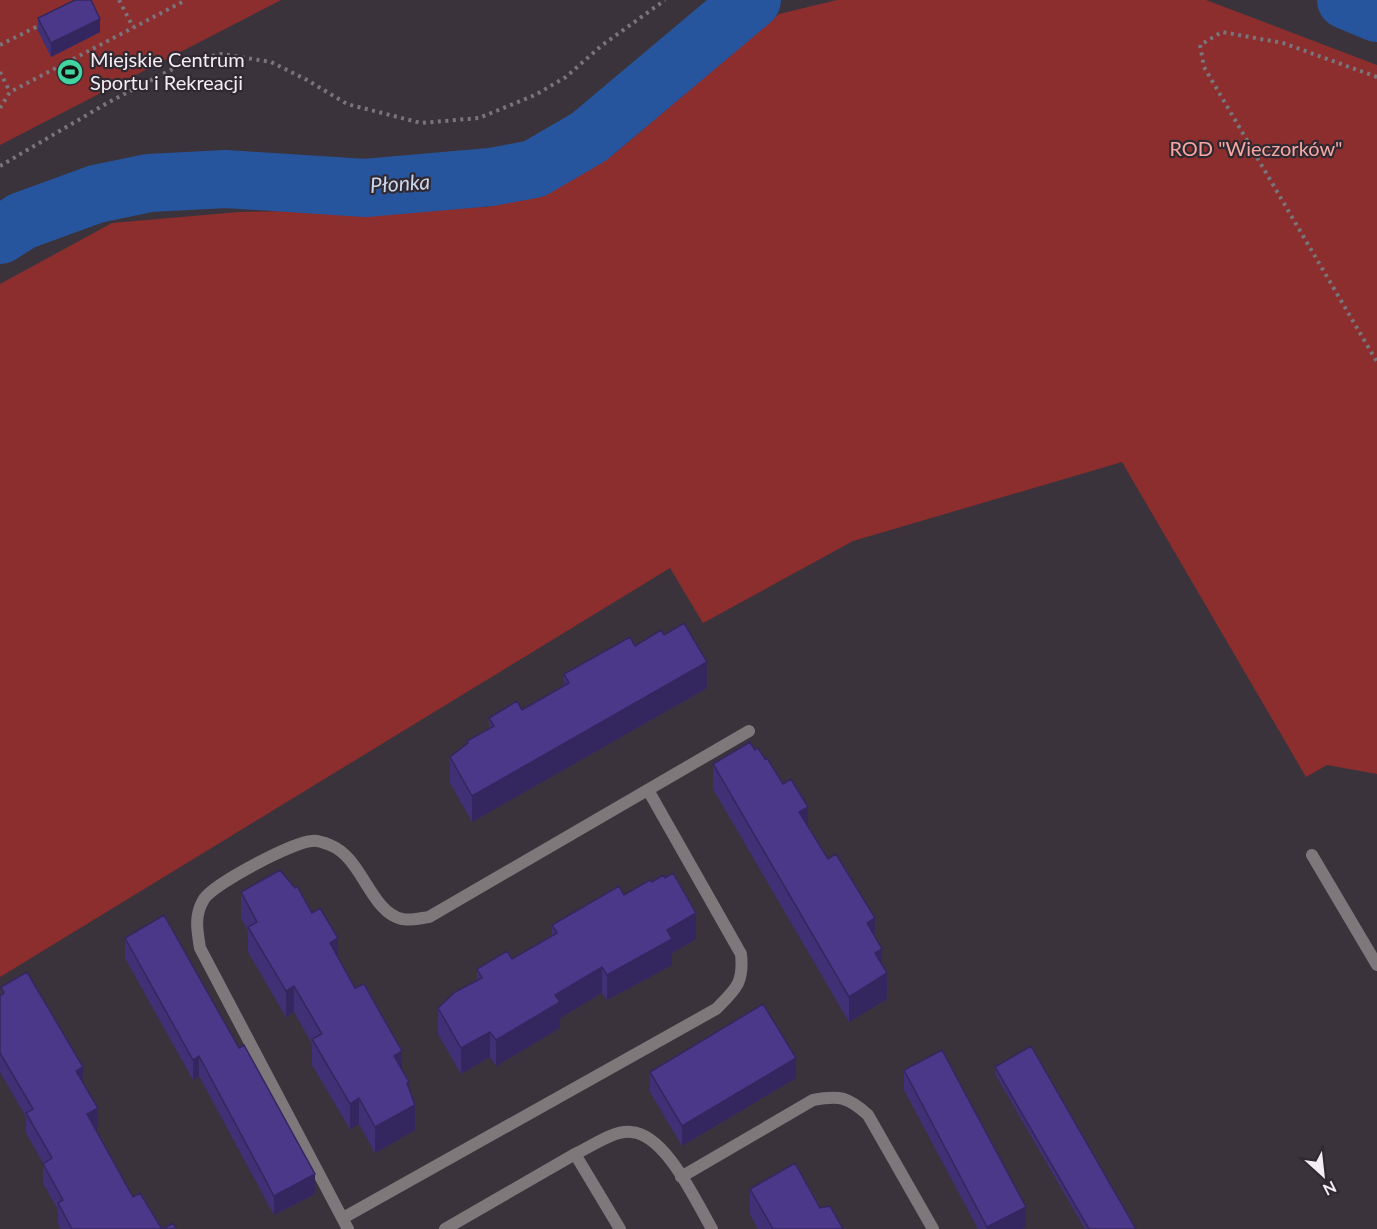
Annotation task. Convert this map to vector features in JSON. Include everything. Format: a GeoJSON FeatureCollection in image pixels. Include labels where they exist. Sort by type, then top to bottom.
{"type":"FeatureCollection","features":[{"type":"Feature","properties":{"kind":"lane"},"geometry":{"type":"LineString","coordinates":[[648,790],[741,954],[742,973],[736,989],[716,1009],[346,1223],[200,948],[196,921],[205,898],[225,882],[291,846],[313,840],[331,845],[348,857],[384,909],[401,919],[429,917],[749,731]]}},
{"type":"Feature","properties":{"kind":"lane"},"geometry":{"type":"LineString","coordinates":[[1312,855],[1377,965]]}},
{"type":"Feature","properties":{"kind":"lane"},"geometry":{"type":"LineString","coordinates":[[681,1177],[813,1100],[834,1096],[853,1101],[868,1115],[933,1229]]}},
{"type":"Feature","properties":{"kind":"lane"},"geometry":{"type":"LineString","coordinates":[[445,1229],[575,1154],[614,1135],[632,1131],[652,1141],[668,1155],[712,1229]]}},
{"type":"Feature","properties":{"kind":"lane"},"geometry":{"type":"LineString","coordinates":[[575,1154],[620,1229]]}},
{"type":"Feature","properties":{"kind":"path"},"geometry":{"type":"LineString","coordinates":[[119,0],[133,27]]}},
{"type":"Feature","properties":{"kind":"path"},"geometry":{"type":"LineString","coordinates":[[0,108],[10,92],[186,0]]}},
{"type":"Feature","properties":{"kind":"path"},"geometry":{"type":"LineString","coordinates":[[0,166],[109,102],[188,61],[222,54],[271,62],[347,104],[421,123],[479,118],[535,95],[566,77],[601,46],[665,0]]}},
{"type":"Feature","properties":{"kind":"path"},"geometry":{"type":"LineString","coordinates":[[0,45],[50,20]]}},
{"type":"Feature","properties":{"kind":"path"},"geometry":{"type":"LineString","coordinates":[[1377,77],[1282,43],[1222,32],[1200,45],[1204,67],[1377,362]]}},
{"type":"Feature","properties":{"kind":"path"},"geometry":{"type":"LineString","coordinates":[[0,72],[10,92]]}},
{"type":"Feature","properties":{"kind":"green space","name":"Miejskie Centrum Sportu i Rekreacji"},"geometry":{"type":"Polygon","coordinates":[[[0,0],[281,0],[0,145],[0,0]]]}},
{"type":"Feature","properties":{"kind":"green space","name":"ROD \"Wieczorków\""},"geometry":{"type":"Polygon","coordinates":[[[837,0],[1206,0],[1377,65],[1377,774],[1327,765],[1306,777],[1122,462],[853,541],[703,623],[670,568],[0,977],[0,284],[112,223],[239,212],[488,207],[614,154],[779,14],[837,0]]]}},
{"type":"Feature","properties":{"kind":"building"},"geometry":{"type":"Polygon","coordinates":[[[75,0],[91,0],[100,19],[51,43],[38,18],[75,0]]]}},
{"type":"Feature","properties":{"kind":"building"},"geometry":{"type":"Polygon","coordinates":[[[684,623],[707,662],[472,796],[450,757],[468,743],[467,741],[494,726],[489,718],[517,701],[522,710],[569,683],[564,674],[630,637],[635,646],[661,630],[664,635],[684,623]]]}},
{"type":"Feature","properties":{"kind":"building"},"geometry":{"type":"Polygon","coordinates":[[[750,742],[755,750],[758,748],[765,759],[767,758],[783,784],[791,779],[808,807],[799,812],[828,859],[836,854],[875,918],[867,923],[882,949],[875,953],[887,973],[849,997],[713,764],[750,742]]]}},
{"type":"Feature","properties":{"kind":"building"},"geometry":{"type":"Polygon","coordinates":[[[280,870],[295,888],[297,886],[312,913],[320,908],[338,938],[330,943],[355,988],[364,984],[402,1051],[394,1056],[409,1082],[407,1083],[415,1105],[375,1127],[359,1098],[350,1104],[312,1039],[322,1034],[294,986],[286,991],[248,927],[257,922],[241,892],[280,870]]]}},
{"type":"Feature","properties":{"kind":"building"},"geometry":{"type":"Polygon","coordinates":[[[673,873],[696,913],[667,930],[672,939],[607,975],[602,967],[555,995],[560,1002],[496,1040],[490,1032],[461,1048],[438,1008],[455,992],[482,978],[477,969],[507,951],[512,959],[557,933],[552,925],[619,886],[624,895],[650,880],[652,882],[663,875],[665,878],[673,873]]]}},
{"type":"Feature","properties":{"kind":"building"},"geometry":{"type":"Polygon","coordinates":[[[164,915],[239,1048],[244,1045],[315,1174],[274,1196],[199,1056],[193,1060],[125,938],[164,915]]]}},
{"type":"Feature","properties":{"kind":"building"},"geometry":{"type":"Polygon","coordinates":[[[27,972],[83,1067],[76,1071],[98,1108],[87,1114],[133,1197],[140,1193],[162,1229],[72,1229],[58,1203],[63,1200],[43,1164],[52,1158],[26,1113],[33,1109],[0,1053],[0,996],[4,993],[1,987],[27,972]]]}},
{"type":"Feature","properties":{"kind":"building"},"geometry":{"type":"Polygon","coordinates":[[[763,1004],[796,1058],[682,1126],[650,1072],[763,1004]]]}},
{"type":"Feature","properties":{"kind":"building"},"geometry":{"type":"Polygon","coordinates":[[[1031,1046],[1136,1229],[1089,1229],[995,1067],[1031,1046]]]}},
{"type":"Feature","properties":{"kind":"building"},"geometry":{"type":"Polygon","coordinates":[[[942,1050],[1026,1207],[987,1227],[904,1070],[942,1050]]]}},
{"type":"Feature","properties":{"kind":"building"},"geometry":{"type":"Polygon","coordinates":[[[795,1163],[820,1208],[830,1206],[843,1229],[773,1229],[750,1189],[795,1163]]]}},
{"type":"Feature","properties":{"kind":"building"},"geometry":{"type":"Polygon","coordinates":[[[173,1223],[176,1229],[163,1229],[173,1223]]]}},
{"type":"Feature","properties":{"kind":"waterway","name":"Płonka"},"geometry":{"type":"LineString","coordinates":[[0,235],[22,221],[96,194],[149,183],[226,179],[365,188],[491,177],[534,169],[589,137],[752,0]]}},
{"type":"Feature","properties":{"kind":"waterway","name":"Płonka"},"geometry":{"type":"LineString","coordinates":[[1346,0],[1377,13]]}},
{"type":"Feature","properties":{"kind":"place","name":"Miejskie Centrum Sportu i Rekreacji"},"geometry":{"type":"Point","coordinates":[70,72]}}]}
